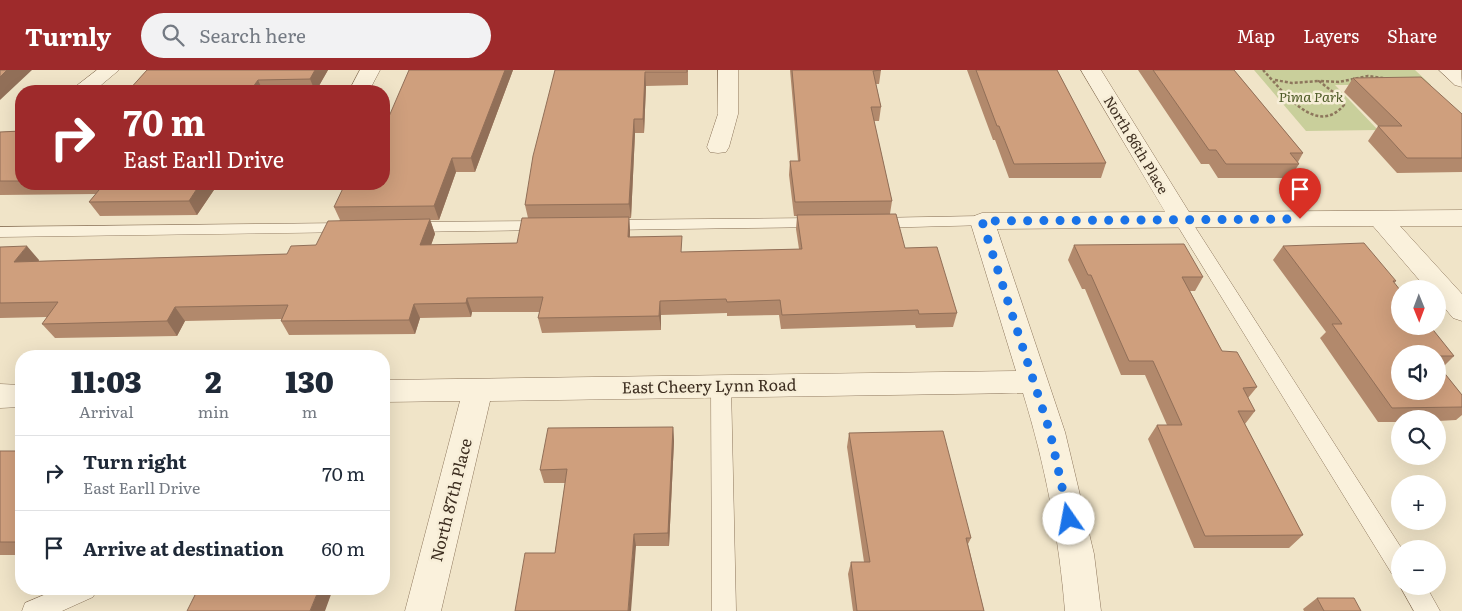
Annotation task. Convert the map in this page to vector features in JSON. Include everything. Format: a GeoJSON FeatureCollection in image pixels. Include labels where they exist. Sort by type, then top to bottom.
{"type":"FeatureCollection","features":[{"type":"Feature","properties":{"kind":"street"},"geometry":{"type":"LineString","coordinates":[[90,85],[109,70]]}},
{"type":"Feature","properties":{"kind":"street"},"geometry":{"type":"LineString","coordinates":[[362,85],[370,70]]}},
{"type":"Feature","properties":{"kind":"street"},"geometry":{"type":"LineString","coordinates":[[718,147],[728,114],[728,70]]}},
{"type":"Feature","properties":{"kind":"street","name":"North 86th Place"},"geometry":{"type":"LineString","coordinates":[[1091,70],[1182,220]]}},
{"type":"Feature","properties":{"kind":"street"},"geometry":{"type":"LineString","coordinates":[[1449,70],[1462,81]]}},
{"type":"Feature","properties":{"kind":"street"},"geometry":{"type":"LineString","coordinates":[[1083,611],[1077,554],[1050,432],[982,221],[1462,218]]}},
{"type":"Feature","properties":{"kind":"street"},"geometry":{"type":"LineString","coordinates":[[1380,219],[1462,311]]}},
{"type":"Feature","properties":{"kind":"street","name":"East Cheery Lynn Road"},"geometry":{"type":"LineString","coordinates":[[390,391],[1034,382]]}},
{"type":"Feature","properties":{"kind":"street","name":"North 87th Place"},"geometry":{"type":"LineString","coordinates":[[423,611],[478,390]]}},
{"type":"Feature","properties":{"kind":"street"},"geometry":{"type":"LineString","coordinates":[[0,396],[15,396]]}},
{"type":"Feature","properties":{"kind":"lane"},"geometry":{"type":"LineString","coordinates":[[1182,220],[1391,552]]}},
{"type":"Feature","properties":{"kind":"lane"},"geometry":{"type":"LineString","coordinates":[[856,223],[982,221]]}},
{"type":"Feature","properties":{"kind":"lane"},"geometry":{"type":"LineString","coordinates":[[587,226],[836,223]]}},
{"type":"Feature","properties":{"kind":"lane"},"geometry":{"type":"LineString","coordinates":[[388,228],[558,226]]}},
{"type":"Feature","properties":{"kind":"lane"},"geometry":{"type":"LineString","coordinates":[[0,232],[368,228]]}},
{"type":"Feature","properties":{"kind":"lane"},"geometry":{"type":"LineString","coordinates":[[721,386],[724,611]]}},
{"type":"Feature","properties":{"kind":"lane"},"geometry":{"type":"LineString","coordinates":[[34,611],[71,595]]}},
{"type":"Feature","properties":{"kind":"lane"},"geometry":{"type":"LineString","coordinates":[[1418,595],[1428,611]]}},
{"type":"Feature","properties":{"kind":"path"},"geometry":{"type":"LineString","coordinates":[[1263,70],[1300,108],[1318,116],[1331,116],[1337,113],[1344,105],[1342,100],[1319,81]]}},
{"type":"Feature","properties":{"kind":"path"},"geometry":{"type":"LineString","coordinates":[[1272,79],[1292,83],[1339,82],[1368,76],[1384,78]]}},
{"type":"Feature","properties":{"kind":"green space","name":"Pima Park"},"geometry":{"type":"Polygon","coordinates":[[[1254,70],[1415,70],[1431,85],[1335,85],[1378,130],[1306,131],[1254,70]]]}},
{"type":"Feature","properties":{"kind":"building"},"geometry":{"type":"Polygon","coordinates":[[[0,70],[7,70],[0,77],[0,70]]]}},
{"type":"Feature","properties":{"kind":"building"},"geometry":{"type":"Polygon","coordinates":[[[147,70],[315,70],[310,79],[258,80],[254,85],[133,85],[147,70]]]}},
{"type":"Feature","properties":{"kind":"building"},"geometry":{"type":"Polygon","coordinates":[[[409,70],[505,70],[471,158],[452,158],[434,206],[334,207],[342,190],[390,190],[390,114],[409,70]]]}},
{"type":"Feature","properties":{"kind":"building"},"geometry":{"type":"Polygon","coordinates":[[[555,70],[687,70],[687,72],[645,72],[643,119],[634,119],[629,204],[525,205],[533,156],[555,70]]]}},
{"type":"Feature","properties":{"kind":"building"},"geometry":{"type":"Polygon","coordinates":[[[792,70],[881,70],[873,71],[881,107],[871,107],[892,201],[795,202],[790,161],[800,161],[792,70]]]}},
{"type":"Feature","properties":{"kind":"building"},"geometry":{"type":"Polygon","coordinates":[[[976,70],[1057,70],[1106,163],[1014,164],[999,126],[997,126],[976,70]]]}},
{"type":"Feature","properties":{"kind":"building"},"geometry":{"type":"Polygon","coordinates":[[[1153,70],[1234,70],[1303,153],[1290,153],[1299,164],[1226,164],[1216,150],[1209,150],[1153,70]]]}},
{"type":"Feature","properties":{"kind":"building"},"geometry":{"type":"Polygon","coordinates":[[[1421,77],[1462,114],[1462,158],[1407,158],[1378,126],[1402,126],[1353,78],[1421,77]]]}},
{"type":"Feature","properties":{"kind":"building"},"geometry":{"type":"Polygon","coordinates":[[[15,131],[15,181],[0,181],[0,132],[15,131]]]}},
{"type":"Feature","properties":{"kind":"building"},"geometry":{"type":"Polygon","coordinates":[[[99,190],[196,190],[189,201],[89,202],[99,190]]]}},
{"type":"Feature","properties":{"kind":"building"},"geometry":{"type":"Polygon","coordinates":[[[896,214],[905,248],[937,247],[957,313],[919,314],[918,310],[782,315],[780,300],[727,302],[726,299],[660,301],[659,316],[538,318],[543,297],[467,298],[466,303],[414,304],[409,320],[281,321],[288,305],[175,307],[167,321],[42,324],[58,302],[0,303],[0,247],[27,246],[14,262],[287,254],[291,246],[316,245],[328,221],[430,219],[420,245],[517,243],[522,218],[629,217],[628,237],[682,236],[681,252],[802,249],[797,215],[896,214]]]}},
{"type":"Feature","properties":{"kind":"building"},"geometry":{"type":"Polygon","coordinates":[[[1364,243],[1395,280],[1391,280],[1391,335],[1437,335],[1445,345],[1391,345],[1391,400],[1446,400],[1446,375],[1462,395],[1462,407],[1392,408],[1332,324],[1342,324],[1283,246],[1364,243]]]}},
{"type":"Feature","properties":{"kind":"building"},"geometry":{"type":"Polygon","coordinates":[[[1184,244],[1203,277],[1182,277],[1222,351],[1237,352],[1257,387],[1243,388],[1255,411],[1238,411],[1303,535],[1205,536],[1157,425],[1182,425],[1153,361],[1129,361],[1091,275],[1088,275],[1074,245],[1184,244]]]}},
{"type":"Feature","properties":{"kind":"building"},"geometry":{"type":"Polygon","coordinates":[[[1446,346],[1454,356],[1446,356],[1446,346]]]}},
{"type":"Feature","properties":{"kind":"building"},"geometry":{"type":"Polygon","coordinates":[[[673,427],[668,533],[634,534],[628,611],[515,611],[525,553],[555,553],[567,469],[540,470],[548,428],[673,427]]]}},
{"type":"Feature","properties":{"kind":"building"},"geometry":{"type":"Polygon","coordinates":[[[943,431],[971,538],[966,538],[984,611],[857,611],[851,562],[870,562],[849,433],[943,431]]]}},
{"type":"Feature","properties":{"kind":"building"},"geometry":{"type":"Polygon","coordinates":[[[0,451],[15,451],[15,542],[0,542],[0,451]]]}},
{"type":"Feature","properties":{"kind":"building"},"geometry":{"type":"Polygon","coordinates":[[[195,595],[317,595],[310,611],[187,611],[195,595]]]}},
{"type":"Feature","properties":{"kind":"building"},"geometry":{"type":"Polygon","coordinates":[[[1317,598],[1354,598],[1361,611],[1324,611],[1317,598]]]}},
{"type":"Feature","properties":{"kind":"route"},"geometry":{"type":"LineString","coordinates":[[1069,519],[1050,432],[982,221],[1300,219]]}}]}
